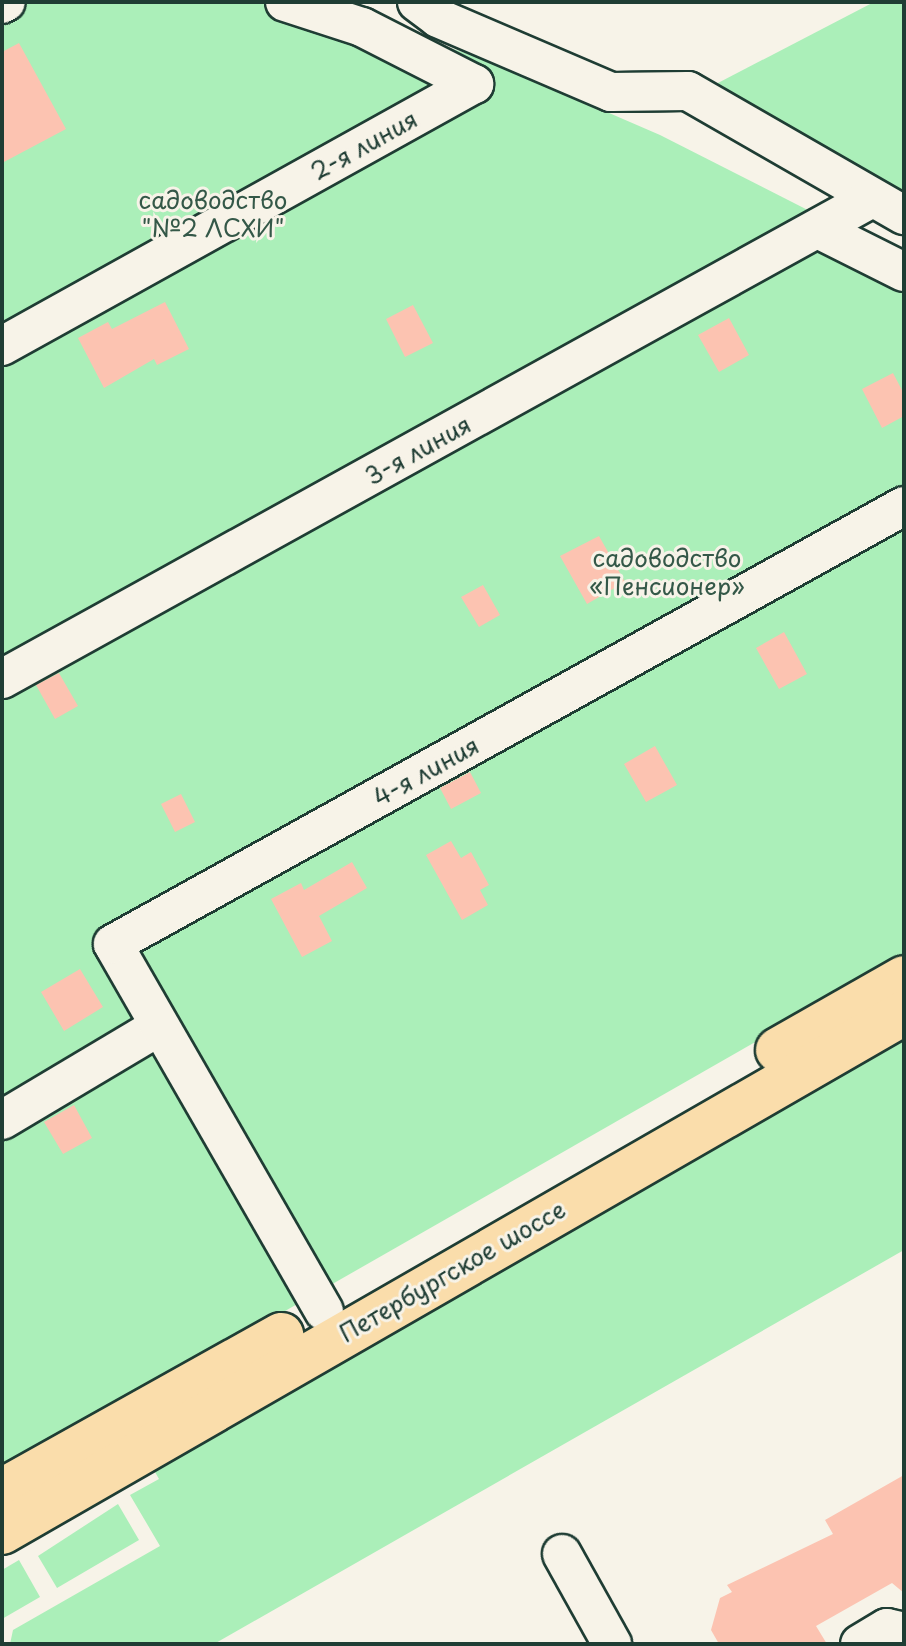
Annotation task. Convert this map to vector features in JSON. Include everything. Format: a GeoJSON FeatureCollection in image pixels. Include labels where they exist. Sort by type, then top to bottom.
{"type":"FeatureCollection","features":[{"type":"Feature","properties":{"kind":"main road","name":"Петербургское шоссе"},"geometry":{"type":"LineString","coordinates":[[2,1491],[324,1311],[904,978]]}},
{"type":"Feature","properties":{"kind":"main road","name":"Петербургское шоссе"},"geometry":{"type":"LineString","coordinates":[[2,1532],[904,1013]]}},
{"type":"Feature","properties":{"kind":"street","name":"2-я линия"},"geometry":{"type":"LineString","coordinates":[[2,346],[474,84],[362,27],[285,2]]}},
{"type":"Feature","properties":{"kind":"street"},"geometry":{"type":"LineString","coordinates":[[417,2],[438,18],[611,92],[688,91],[888,207]]}},
{"type":"Feature","properties":{"kind":"street","name":"3-я линия"},"geometry":{"type":"LineString","coordinates":[[2,679],[826,226],[888,207]]}},
{"type":"Feature","properties":{"kind":"street"},"geometry":{"type":"LineString","coordinates":[[826,226],[904,272]]}},
{"type":"Feature","properties":{"kind":"street","name":"4-я линия"},"geometry":{"type":"LineString","coordinates":[[324,1311],[113,944],[904,506]]}},
{"type":"Feature","properties":{"kind":"street"},"geometry":{"type":"LineString","coordinates":[[2,1120],[158,1027]]}},
{"type":"Feature","properties":{"kind":"street"},"geometry":{"type":"LineString","coordinates":[[562,1554],[612,1644]]}},
{"type":"Feature","properties":{"kind":"street"},"geometry":{"type":"LineString","coordinates":[[860,1644],[887,1628],[904,1632]]}},
{"type":"Feature","properties":{"kind":"green space"},"geometry":{"type":"Polygon","coordinates":[[[2,2],[309,2],[484,59],[660,135],[904,259],[904,957],[2,1473],[2,2]]]}},
{"type":"Feature","properties":{"kind":"green space"},"geometry":{"type":"Polygon","coordinates":[[[874,2],[904,2],[904,201],[716,84],[874,2]]]}},
{"type":"Feature","properties":{"kind":"green space"},"geometry":{"type":"Polygon","coordinates":[[[904,1030],[904,1250],[214,1644],[10,1644],[13,1630],[160,1546],[130,1495],[159,1479],[155,1472],[200,1433],[904,1030]]]}},
{"type":"Feature","properties":{"kind":"green space"},"geometry":{"type":"Polygon","coordinates":[[[118,1504],[139,1540],[57,1588],[38,1556],[118,1504]]]}},
{"type":"Feature","properties":{"kind":"green space"},"geometry":{"type":"Polygon","coordinates":[[[19,1560],[40,1597],[2,1619],[2,1570],[19,1560]]]}},
{"type":"Feature","properties":{"kind":"building"},"geometry":{"type":"Polygon","coordinates":[[[19,43],[66,129],[2,163],[2,52],[19,43]]]}},
{"type":"Feature","properties":{"kind":"building"},"geometry":{"type":"Polygon","coordinates":[[[165,302],[189,349],[157,365],[154,359],[104,388],[78,338],[108,322],[112,329],[165,302]]]}},
{"type":"Feature","properties":{"kind":"building"},"geometry":{"type":"Polygon","coordinates":[[[413,305],[433,343],[405,357],[386,319],[413,305]]]}},
{"type":"Feature","properties":{"kind":"building"},"geometry":{"type":"Polygon","coordinates":[[[729,318],[749,355],[719,372],[698,335],[729,318]]]}},
{"type":"Feature","properties":{"kind":"building"},"geometry":{"type":"Polygon","coordinates":[[[893,373],[904,394],[904,416],[882,428],[862,389],[893,373]]]}},
{"type":"Feature","properties":{"kind":"building"},"geometry":{"type":"Polygon","coordinates":[[[599,536],[625,582],[587,604],[560,556],[599,536]]]}},
{"type":"Feature","properties":{"kind":"building"},"geometry":{"type":"Polygon","coordinates":[[[483,585],[500,615],[479,627],[461,597],[483,585]]]}},
{"type":"Feature","properties":{"kind":"building"},"geometry":{"type":"Polygon","coordinates":[[[784,632],[807,674],[779,689],[756,648],[784,632]]]}},
{"type":"Feature","properties":{"kind":"building"},"geometry":{"type":"Polygon","coordinates":[[[59,673],[78,706],[55,719],[36,685],[59,673]]]}},
{"type":"Feature","properties":{"kind":"building"},"geometry":{"type":"Polygon","coordinates":[[[655,746],[677,785],[646,802],[624,764],[655,746]]]}},
{"type":"Feature","properties":{"kind":"building"},"geometry":{"type":"Polygon","coordinates":[[[470,772],[481,793],[451,809],[440,788],[470,772]]]}},
{"type":"Feature","properties":{"kind":"building"},"geometry":{"type":"Polygon","coordinates":[[[181,794],[195,822],[175,832],[161,804],[181,794]]]}},
{"type":"Feature","properties":{"kind":"building"},"geometry":{"type":"Polygon","coordinates":[[[451,841],[461,858],[471,852],[489,885],[480,890],[488,905],[462,920],[426,855],[451,841]]]}},
{"type":"Feature","properties":{"kind":"building"},"geometry":{"type":"Polygon","coordinates":[[[352,862],[367,888],[319,916],[332,941],[302,957],[271,899],[301,883],[304,890],[352,862]]]}},
{"type":"Feature","properties":{"kind":"building"},"geometry":{"type":"Polygon","coordinates":[[[80,969],[103,1007],[64,1031],[41,992],[80,969]]]}},
{"type":"Feature","properties":{"kind":"building"},"geometry":{"type":"Polygon","coordinates":[[[74,1105],[92,1138],[63,1154],[44,1122],[74,1105]]]}},
{"type":"Feature","properties":{"kind":"building"},"geometry":{"type":"Polygon","coordinates":[[[904,1475],[904,1593],[892,1583],[816,1626],[827,1644],[719,1644],[711,1630],[720,1598],[732,1592],[727,1585],[833,1534],[825,1520],[904,1475]]]}},
{"type":"Feature","properties":{"kind":"park label","name":"садоводство \"№2 ЛСХИ\""},"geometry":{"type":"Point","coordinates":[213,214]}},
{"type":"Feature","properties":{"kind":"park label","name":"садоводство «Пенсионер»"},"geometry":{"type":"Point","coordinates":[667,572]}}]}
